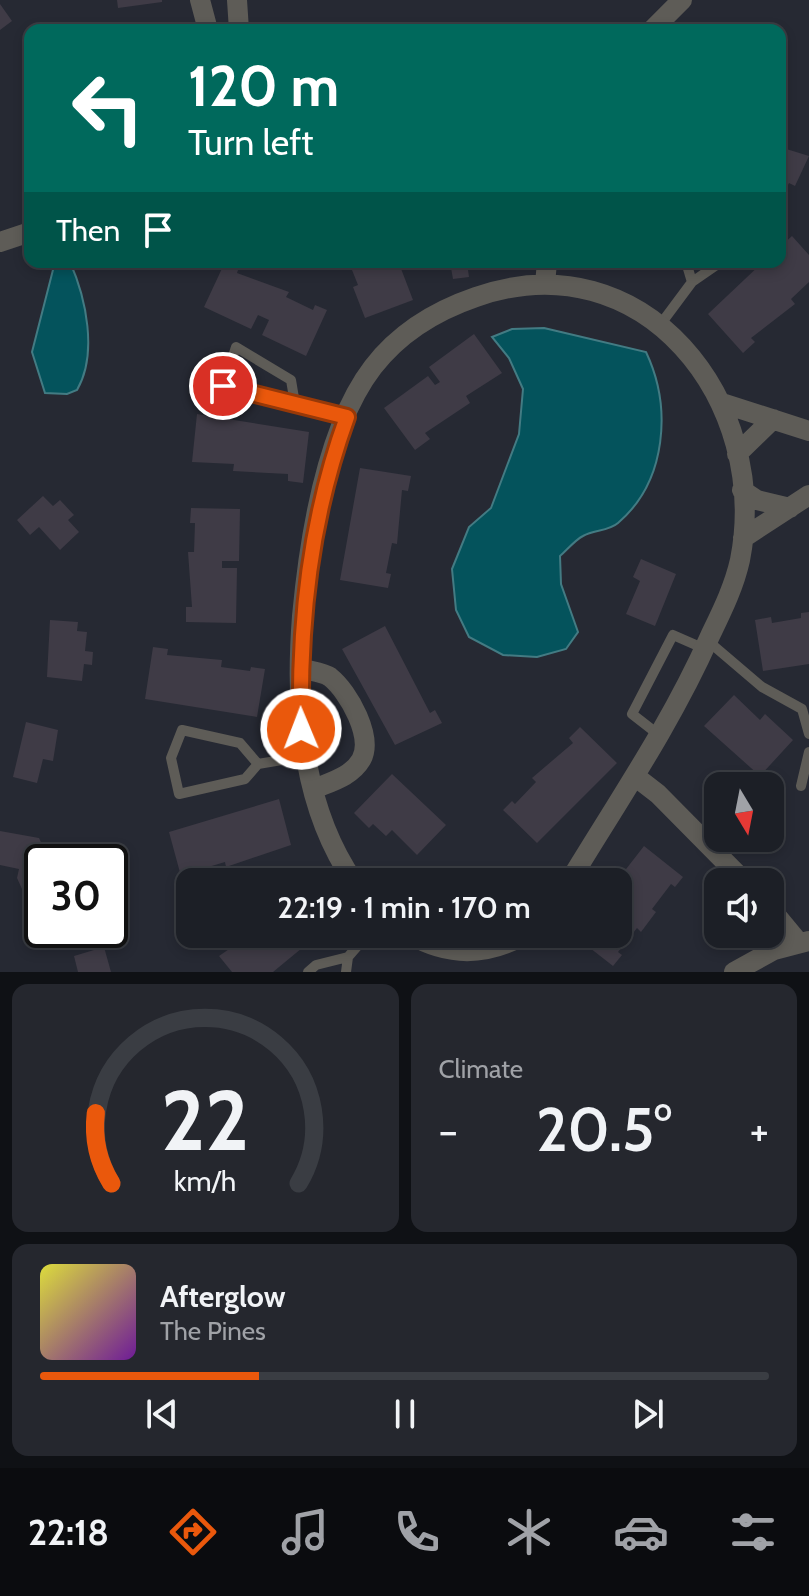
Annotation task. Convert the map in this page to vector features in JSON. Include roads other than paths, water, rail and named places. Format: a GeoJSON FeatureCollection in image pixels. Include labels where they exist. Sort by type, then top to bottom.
{"type":"FeatureCollection","features":[{"type":"Feature","properties":{"kind":"street"},"geometry":{"type":"LineString","coordinates":[[200,0],[206,24]]}},
{"type":"Feature","properties":{"kind":"street"},"geometry":{"type":"LineString","coordinates":[[237,0],[239,24]]}},
{"type":"Feature","properties":{"kind":"street"},"geometry":{"type":"LineString","coordinates":[[658,24],[682,0]]}},
{"type":"Feature","properties":{"kind":"street"},"geometry":{"type":"LineString","coordinates":[[0,242],[24,234]]}},
{"type":"Feature","properties":{"kind":"street"},"geometry":{"type":"LineString","coordinates":[[545,284],[546,268]]}},
{"type":"Feature","properties":{"kind":"street"},"geometry":{"type":"LineString","coordinates":[[346,868],[329,839],[306,756],[301,729],[300,668],[305,590],[316,520],[347,417],[371,370],[398,340],[420,322],[452,305],[487,293],[545,284],[575,286],[610,296],[660,325],[698,363],[722,403],[737,454],[742,490],[743,538],[733,586],[660,736],[578,868]]}},
{"type":"Feature","properties":{"kind":"street"},"geometry":{"type":"LineString","coordinates":[[722,403],[809,431]]}},
{"type":"Feature","properties":{"kind":"street"},"geometry":{"type":"LineString","coordinates":[[737,454],[773,419]]}},
{"type":"Feature","properties":{"kind":"street"},"geometry":{"type":"LineString","coordinates":[[742,490],[757,500],[790,508]]}},
{"type":"Feature","properties":{"kind":"street"},"geometry":{"type":"LineString","coordinates":[[743,538],[809,495]]}},
{"type":"Feature","properties":{"kind":"street"},"geometry":{"type":"LineString","coordinates":[[300,668],[329,676],[344,694],[364,732],[363,758],[350,773],[314,789]]}},
{"type":"Feature","properties":{"kind":"street"},"geometry":{"type":"LineString","coordinates":[[636,777],[658,794],[731,868]]}},
{"type":"Feature","properties":{"kind":"street"},"geometry":{"type":"LineString","coordinates":[[784,922],[804,942]]}},
{"type":"Feature","properties":{"kind":"street"},"geometry":{"type":"LineString","coordinates":[[734,972],[774,950],[804,942]]}},
{"type":"Feature","properties":{"kind":"street"},"geometry":{"type":"LineString","coordinates":[[442,948],[454,953],[475,953],[488,948]]}},
{"type":"Feature","properties":{"kind":"lane"},"geometry":{"type":"LineString","coordinates":[[688,268],[692,282]]}},
{"type":"Feature","properties":{"kind":"lane"},"geometry":{"type":"LineString","coordinates":[[660,325],[692,282],[712,268]]}},
{"type":"Feature","properties":{"kind":"lane"},"geometry":{"type":"LineString","coordinates":[[295,404],[291,380],[236,347],[223,386],[295,404],[347,417]]}},
{"type":"Feature","properties":{"kind":"lane"},"geometry":{"type":"LineString","coordinates":[[660,736],[632,714],[673,635],[706,645],[762,687],[802,709],[809,734]]}},
{"type":"Feature","properties":{"kind":"lane"},"geometry":{"type":"LineString","coordinates":[[258,764],[240,743],[182,730],[171,758],[179,794],[245,779],[258,764],[306,756]]}},
{"type":"Feature","properties":{"kind":"lane"},"geometry":{"type":"LineString","coordinates":[[801,786],[809,752]]}},
{"type":"Feature","properties":{"kind":"lane"},"geometry":{"type":"LineString","coordinates":[[346,972],[348,957],[356,948]]}},
{"type":"Feature","properties":{"kind":"lane"},"geometry":{"type":"LineString","coordinates":[[308,972],[316,965],[348,957]]}},
{"type":"Feature","properties":{"kind":"water"},"geometry":{"type":"Polygon","coordinates":[[[53,268],[72,268],[85,309],[88,343],[87,360],[77,390],[67,394],[45,393],[32,352],[53,268]]]}},
{"type":"Feature","properties":{"kind":"water"},"geometry":{"type":"Polygon","coordinates":[[[544,328],[646,352],[659,396],[660,442],[647,486],[634,506],[614,526],[583,536],[560,556],[561,584],[578,632],[566,649],[537,657],[503,655],[469,637],[456,610],[452,569],[469,527],[491,508],[519,434],[523,389],[509,358],[492,337],[512,329],[544,328]]]}}]}
